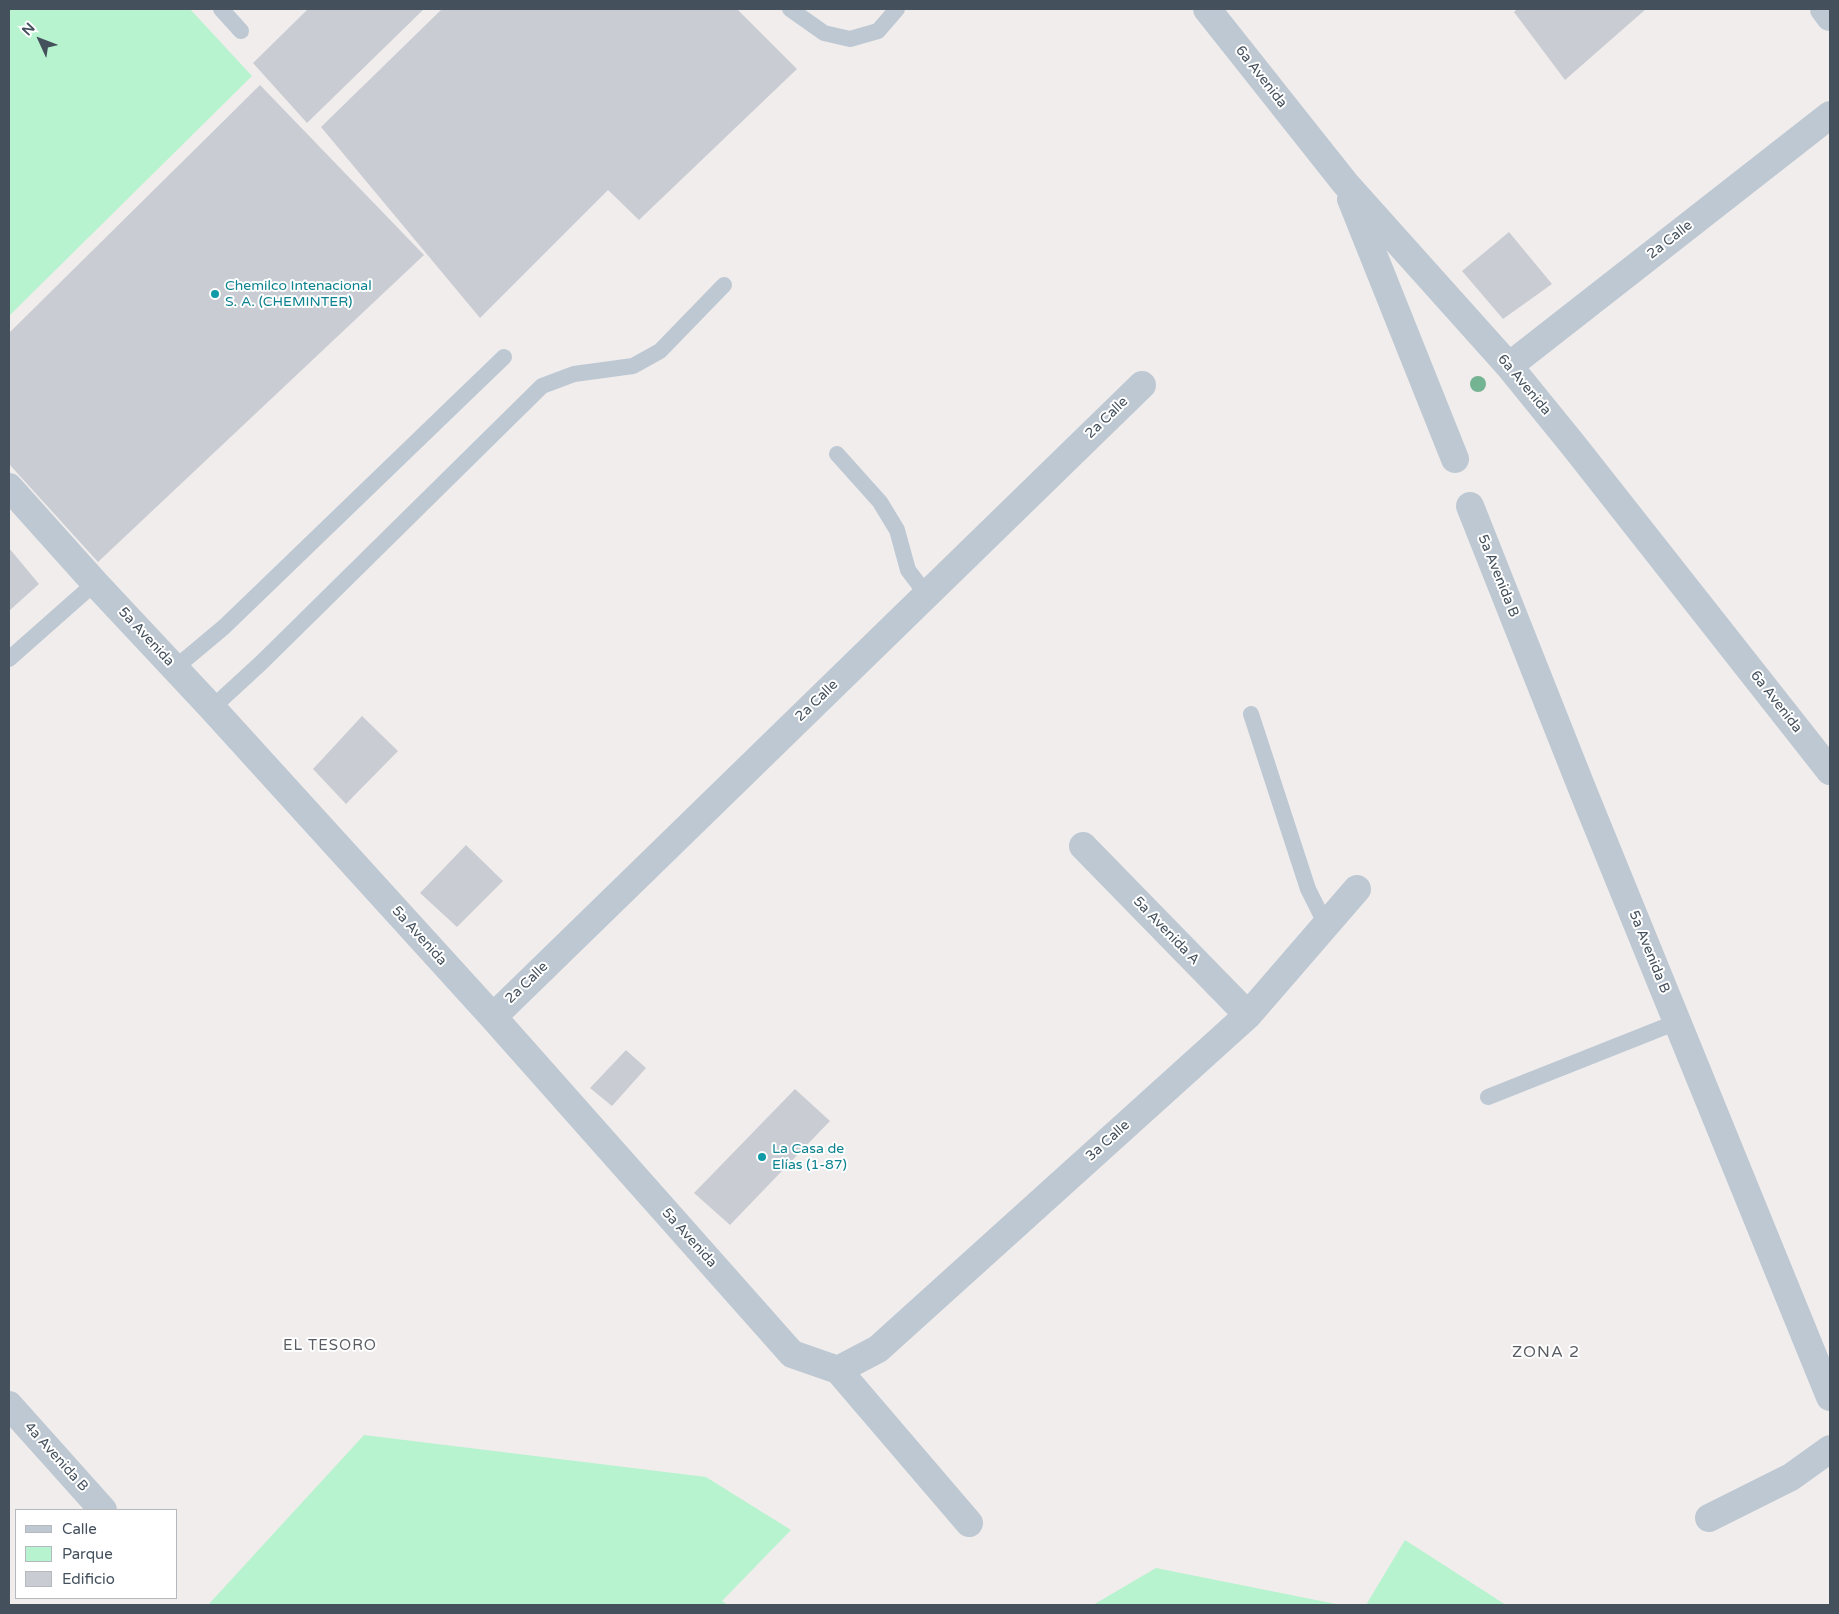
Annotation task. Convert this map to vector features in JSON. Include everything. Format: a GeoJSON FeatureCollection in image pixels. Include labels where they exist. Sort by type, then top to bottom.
{"type":"FeatureCollection","features":[{"type":"Feature","properties":{"kind":"street","name":"6a Avenida"},"geometry":{"type":"LineString","coordinates":[[1207,9],[1344,183],[1509,366],[1830,771]]}},
{"type":"Feature","properties":{"kind":"street"},"geometry":{"type":"LineString","coordinates":[[1824,9],[1830,16]]}},
{"type":"Feature","properties":{"kind":"street","name":"2a Calle"},"geometry":{"type":"LineString","coordinates":[[1509,366],[1830,115]]}},
{"type":"Feature","properties":{"kind":"street"},"geometry":{"type":"LineString","coordinates":[[1344,183],[1455,459]]}},
{"type":"Feature","properties":{"kind":"street","name":"2a Calle"},"geometry":{"type":"LineString","coordinates":[[493,1017],[1142,385]]}},
{"type":"Feature","properties":{"kind":"street","name":"5a Avenida"},"geometry":{"type":"LineString","coordinates":[[9,487],[493,1017],[792,1354],[838,1370]]}},
{"type":"Feature","properties":{"kind":"street","name":"5a Avenida B"},"geometry":{"type":"LineString","coordinates":[[1470,506],[1830,1397]]}},
{"type":"Feature","properties":{"kind":"street","name":"5a Avenida A"},"geometry":{"type":"LineString","coordinates":[[1083,846],[1248,1015]]}},
{"type":"Feature","properties":{"kind":"street","name":"3a Calle"},"geometry":{"type":"LineString","coordinates":[[838,1370],[878,1349],[1248,1015],[1357,889]]}},
{"type":"Feature","properties":{"kind":"street"},"geometry":{"type":"LineString","coordinates":[[838,1370],[969,1523]]}},
{"type":"Feature","properties":{"kind":"street","name":"4a Avenida B"},"geometry":{"type":"LineString","coordinates":[[9,1405],[102,1509]]}},
{"type":"Feature","properties":{"kind":"street"},"geometry":{"type":"LineString","coordinates":[[1709,1518],[1791,1477],[1830,1449]]}},
{"type":"Feature","properties":{"kind":"lane"},"geometry":{"type":"LineString","coordinates":[[220,9],[241,31]]}},
{"type":"Feature","properties":{"kind":"lane"},"geometry":{"type":"LineString","coordinates":[[790,9],[824,33],[850,39],[878,31],[897,9]]}},
{"type":"Feature","properties":{"kind":"lane"},"geometry":{"type":"LineString","coordinates":[[212,708],[261,663],[542,386],[574,374],[633,366],[660,351],[724,285]]}},
{"type":"Feature","properties":{"kind":"lane"},"geometry":{"type":"LineString","coordinates":[[175,668],[224,627],[504,357]]}},
{"type":"Feature","properties":{"kind":"lane"},"geometry":{"type":"LineString","coordinates":[[837,454],[880,502],[897,530],[908,570],[926,594]]}},
{"type":"Feature","properties":{"kind":"lane"},"geometry":{"type":"LineString","coordinates":[[9,659],[95,583]]}},
{"type":"Feature","properties":{"kind":"lane"},"geometry":{"type":"LineString","coordinates":[[1251,714],[1308,888],[1326,925]]}},
{"type":"Feature","properties":{"kind":"lane"},"geometry":{"type":"LineString","coordinates":[[1488,1097],[1677,1022]]}},
{"type":"Feature","properties":{"kind":"green space"},"geometry":{"type":"Polygon","coordinates":[[[9,9],[190,9],[252,76],[9,316],[9,9]]]}},
{"type":"Feature","properties":{"kind":"green space"},"geometry":{"type":"Polygon","coordinates":[[[364,1435],[706,1477],[791,1530],[722,1601],[728,1605],[208,1605],[364,1435]]]}},
{"type":"Feature","properties":{"kind":"green space"},"geometry":{"type":"Polygon","coordinates":[[[1405,1540],[1506,1605],[1366,1605],[1405,1540]]]}},
{"type":"Feature","properties":{"kind":"green space"},"geometry":{"type":"Polygon","coordinates":[[[1156,1568],[1341,1605],[1093,1605],[1156,1568]]]}},
{"type":"Feature","properties":{"kind":"building"},"geometry":{"type":"Polygon","coordinates":[[[308,9],[424,9],[307,123],[253,63],[308,9]]]}},
{"type":"Feature","properties":{"kind":"building"},"geometry":{"type":"Polygon","coordinates":[[[442,9],[737,9],[797,69],[639,220],[608,190],[480,318],[321,127],[442,9]]]}},
{"type":"Feature","properties":{"kind":"building"},"geometry":{"type":"Polygon","coordinates":[[[1517,9],[1646,9],[1565,80],[1514,12],[1517,9]]]}},
{"type":"Feature","properties":{"kind":"building","name":"Chemilco Intenacional S. A. (CHEMINTER)"},"geometry":{"type":"Polygon","coordinates":[[[260,85],[424,255],[98,562],[9,464],[9,333],[260,85]]]}},
{"type":"Feature","properties":{"kind":"building"},"geometry":{"type":"Polygon","coordinates":[[[1509,232],[1552,284],[1503,319],[1462,271],[1509,232]]]}},
{"type":"Feature","properties":{"kind":"building"},"geometry":{"type":"Polygon","coordinates":[[[9,548],[39,584],[9,611],[9,548]]]}},
{"type":"Feature","properties":{"kind":"building"},"geometry":{"type":"Polygon","coordinates":[[[362,716],[398,751],[346,804],[313,769],[362,716]]]}},
{"type":"Feature","properties":{"kind":"building"},"geometry":{"type":"Polygon","coordinates":[[[466,845],[503,881],[457,927],[420,893],[466,845]]]}},
{"type":"Feature","properties":{"kind":"building"},"geometry":{"type":"Polygon","coordinates":[[[626,1050],[646,1068],[612,1106],[590,1088],[626,1050]]]}},
{"type":"Feature","properties":{"kind":"building","name":"La Casa de Elías (1-87)"},"geometry":{"type":"Polygon","coordinates":[[[795,1089],[830,1121],[730,1225],[694,1193],[795,1089]]]}},
{"type":"Feature","properties":{"kind":"place","name":"Chemilco Intenacional S. A. (CHEMINTER)"},"geometry":{"type":"Point","coordinates":[215,294]}},
{"type":"Feature","properties":{"kind":"place","name":"La Casa de Elías (1-87)"},"geometry":{"type":"Point","coordinates":[762,1157]}},
{"type":"Feature","properties":{"kind":"district","name":"EL TESORO"},"geometry":{"type":"Point","coordinates":[330,1346]}},
{"type":"Feature","properties":{"kind":"district","name":"ZONA 2"},"geometry":{"type":"Point","coordinates":[1546,1353]}}]}
